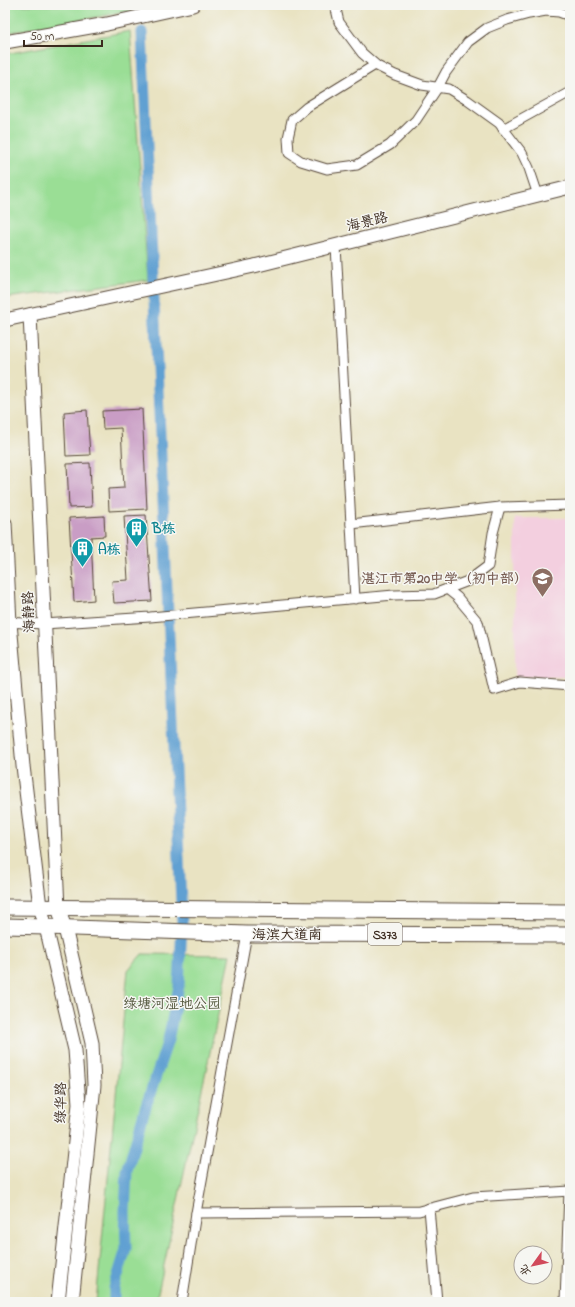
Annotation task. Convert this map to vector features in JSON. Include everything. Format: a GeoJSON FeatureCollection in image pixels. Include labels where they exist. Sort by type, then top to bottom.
{"type":"FeatureCollection","features":[{"type":"Feature","properties":{"kind":"main road","name":"海滨大道南"},"geometry":{"type":"LineString","coordinates":[[5,907],[570,912]]}},
{"type":"Feature","properties":{"kind":"main road","name":"海滨大道南"},"geometry":{"type":"LineString","coordinates":[[5,926],[247,934],[570,935]]}},
{"type":"Feature","properties":{"kind":"street"},"geometry":{"type":"LineString","coordinates":[[5,42],[107,24],[193,5]]}},
{"type":"Feature","properties":{"kind":"street"},"geometry":{"type":"LineString","coordinates":[[335,5],[339,22],[362,53],[375,65],[395,75],[422,85],[450,89],[499,123],[522,153],[529,168],[538,195]]}},
{"type":"Feature","properties":{"kind":"street"},"geometry":{"type":"LineString","coordinates":[[375,65],[307,107],[292,120],[288,138],[289,153],[301,161],[327,169],[357,165],[390,145],[416,120],[446,72],[468,42],[487,28],[507,20],[546,11],[559,12],[570,16]]}},
{"type":"Feature","properties":{"kind":"street"},"geometry":{"type":"LineString","coordinates":[[503,129],[570,92]]}},
{"type":"Feature","properties":{"kind":"street","name":"海景路"},"geometry":{"type":"LineString","coordinates":[[5,320],[136,293],[254,266],[570,187]]}},
{"type":"Feature","properties":{"kind":"street"},"geometry":{"type":"LineString","coordinates":[[336,246],[356,599]]}},
{"type":"Feature","properties":{"kind":"street","name":"海静路"},"geometry":{"type":"LineString","coordinates":[[30,314],[58,908]]}},
{"type":"Feature","properties":{"kind":"street"},"geometry":{"type":"LineString","coordinates":[[351,524],[500,507],[570,505]]}},
{"type":"Feature","properties":{"kind":"street"},"geometry":{"type":"LineString","coordinates":[[7,622],[44,624],[195,613],[394,595],[434,594],[468,581],[488,566],[493,533],[500,507]]}},
{"type":"Feature","properties":{"kind":"street","name":"海静路"},"geometry":{"type":"LineString","coordinates":[[5,523],[7,622],[40,907]]}},
{"type":"Feature","properties":{"kind":"street"},"geometry":{"type":"LineString","coordinates":[[447,589],[457,597],[478,622],[494,690],[520,682],[570,686]]}},
{"type":"Feature","properties":{"kind":"street","name":"绿华路"},"geometry":{"type":"LineString","coordinates":[[40,907],[75,1050],[79,1104],[58,1302]]}},
{"type":"Feature","properties":{"kind":"street"},"geometry":{"type":"LineString","coordinates":[[58,908],[66,928],[92,1043],[94,1085],[72,1302]]}},
{"type":"Feature","properties":{"kind":"street"},"geometry":{"type":"LineString","coordinates":[[182,1302],[196,1213],[247,934]]}},
{"type":"Feature","properties":{"kind":"street"},"geometry":{"type":"LineString","coordinates":[[196,1213],[419,1211],[473,1197],[570,1191],[565,1302]]}},
{"type":"Feature","properties":{"kind":"street"},"geometry":{"type":"LineString","coordinates":[[429,1208],[437,1302]]}},
{"type":"Feature","properties":{"kind":"shaded area","name":"湛江市第20中学（初中部）"},"geometry":{"type":"Polygon","coordinates":[[[515,518],[570,518],[570,677],[515,677],[515,518]]]}},
{"type":"Feature","properties":{"kind":"green space"},"geometry":{"type":"Polygon","coordinates":[[[5,5],[166,5],[5,33],[5,5]]]}},
{"type":"Feature","properties":{"kind":"green space"},"geometry":{"type":"Polygon","coordinates":[[[130,31],[148,280],[5,298],[5,54],[130,31]]]}},
{"type":"Feature","properties":{"kind":"green space","name":"绿塘河湿地公园"},"geometry":{"type":"Polygon","coordinates":[[[142,954],[231,955],[156,1302],[96,1302],[128,970],[142,954]]]}},
{"type":"Feature","properties":{"kind":"building"},"geometry":{"type":"Polygon","coordinates":[[[142,409],[147,509],[109,511],[108,489],[124,488],[121,428],[103,429],[102,411],[142,409]]]}},
{"type":"Feature","properties":{"kind":"building"},"geometry":{"type":"Polygon","coordinates":[[[87,410],[90,455],[66,456],[64,412],[87,410]]]}},
{"type":"Feature","properties":{"kind":"building"},"geometry":{"type":"Polygon","coordinates":[[[90,463],[92,507],[69,508],[67,464],[90,463]]]}},
{"type":"Feature","properties":{"kind":"building","name":"B栋"},"geometry":{"type":"Polygon","coordinates":[[[146,515],[152,601],[114,603],[112,581],[128,580],[124,516],[146,515]]]}},
{"type":"Feature","properties":{"kind":"building","name":"A栋"},"geometry":{"type":"Polygon","coordinates":[[[104,516],[105,536],[91,537],[94,600],[74,602],[69,518],[104,516]]]}},
{"type":"Feature","properties":{"kind":"waterway"},"geometry":{"type":"LineString","coordinates":[[114,1302],[114,1288],[126,1249],[125,1212],[127,1171],[145,1109],[168,1040],[179,986],[182,925],[142,32]]}},
{"type":"Feature","properties":{"kind":"place","name":"B栋"},"geometry":{"type":"Point","coordinates":[137,548]}},
{"type":"Feature","properties":{"kind":"place","name":"A栋"},"geometry":{"type":"Point","coordinates":[82,568]}},
{"type":"Feature","properties":{"kind":"place","name":"湛江市第20中学（初中部）"},"geometry":{"type":"Point","coordinates":[543,598]}}]}
